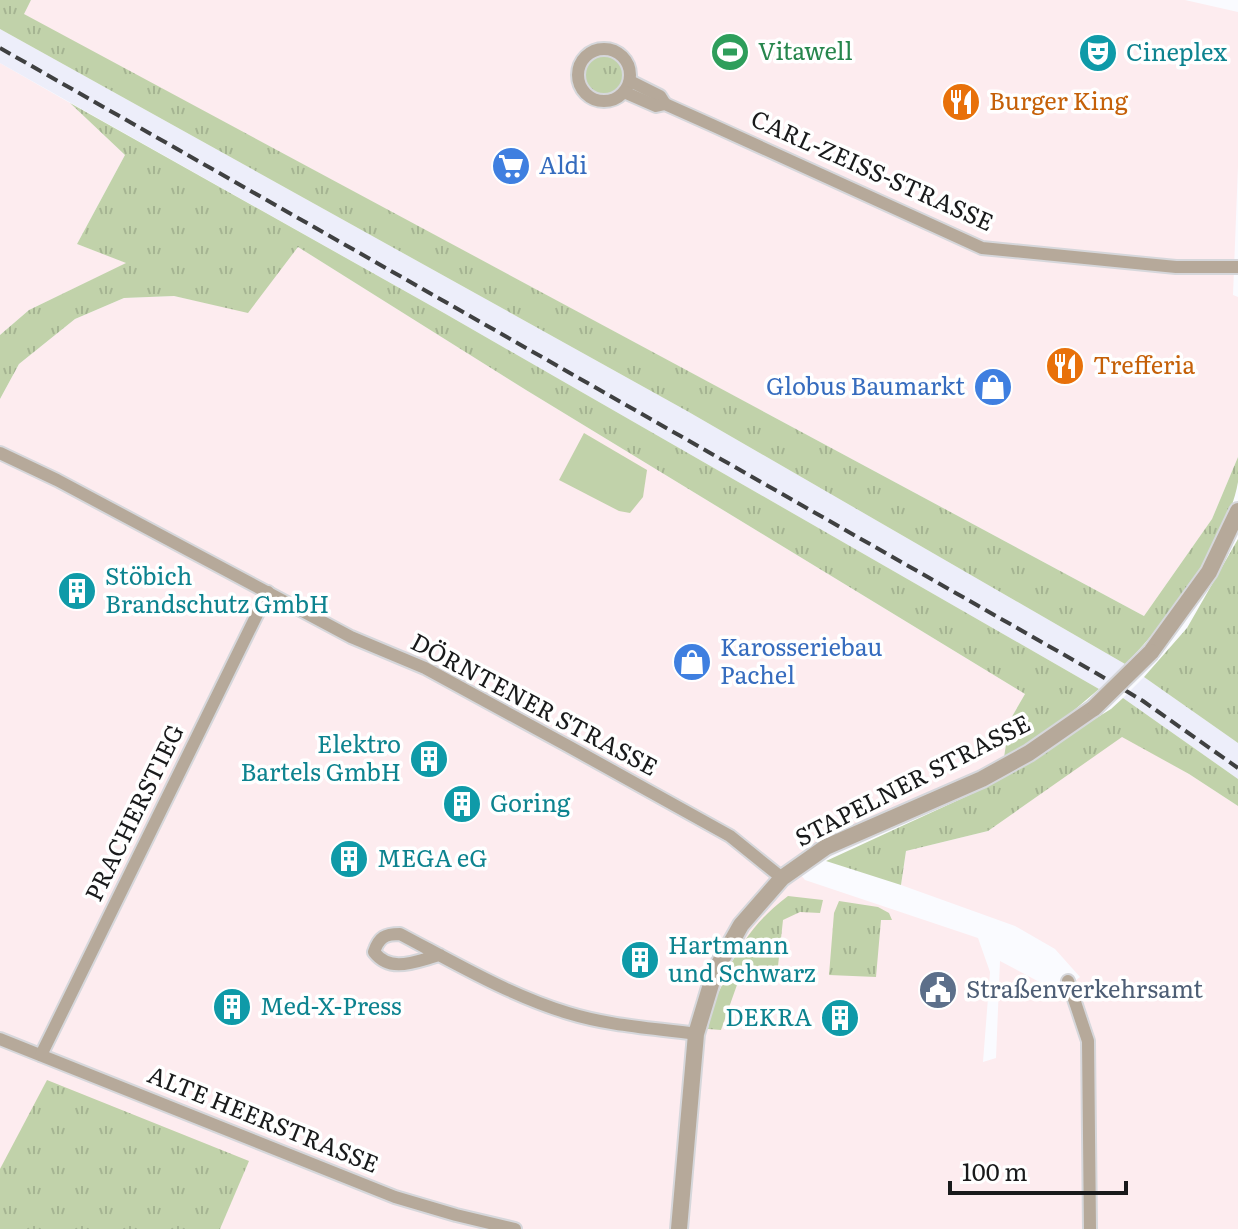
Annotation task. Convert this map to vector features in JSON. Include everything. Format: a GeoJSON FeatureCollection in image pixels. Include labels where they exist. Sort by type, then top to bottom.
{"type":"FeatureCollection","features":[{"type":"Feature","properties":{"kind":"street"},"geometry":{"type":"LineString","coordinates":[[596,49],[615,51],[627,62],[627,86],[607,101],[595,100],[578,82],[581,60],[596,49]]}},
{"type":"Feature","properties":{"kind":"street","name":"CARL-ZEISS-STRASSE"},"geometry":{"type":"LineString","coordinates":[[627,86],[660,96],[665,104],[973,245],[1238,273]]}},
{"type":"Feature","properties":{"kind":"street","name":"CARL-ZEISS-STRASSE"},"geometry":{"type":"LineString","coordinates":[[1211,268],[1238,267]]}},
{"type":"Feature","properties":{"kind":"street","name":"DÖRNTENER STRASSE"},"geometry":{"type":"LineString","coordinates":[[0,453],[57,480],[362,642],[425,668],[688,811],[730,836],[782,878]]}},
{"type":"Feature","properties":{"kind":"street","name":"STAPELNER STRASSE"},"geometry":{"type":"LineString","coordinates":[[679,1229],[696,1034],[715,971],[741,925],[782,878],[826,847],[982,779],[1029,753],[1094,708],[1151,652],[1209,572],[1238,511]]}},
{"type":"Feature","properties":{"kind":"street","name":"PRACHERSTIEG"},"geometry":{"type":"LineString","coordinates":[[41,1055],[268,592]]}},
{"type":"Feature","properties":{"kind":"street"},"geometry":{"type":"LineString","coordinates":[[440,955],[393,966],[381,962],[374,952],[377,942],[386,934],[400,934],[511,992],[567,1013],[615,1025],[696,1034]]}},
{"type":"Feature","properties":{"kind":"street"},"geometry":{"type":"LineString","coordinates":[[1068,981],[1088,1041],[1090,1229]]}},
{"type":"Feature","properties":{"kind":"street","name":"ALTE HEERSTRASSE"},"geometry":{"type":"LineString","coordinates":[[0,1039],[383,1192],[456,1215],[515,1229]]}},
{"type":"Feature","properties":{"kind":"shaded area"},"geometry":{"type":"Polygon","coordinates":[[[31,0],[1185,0],[1238,12],[1238,166],[1233,295],[1238,297],[1238,457],[1212,519],[1144,616],[23,14],[31,0]]]}},
{"type":"Feature","properties":{"kind":"shaded area"},"geometry":{"type":"Polygon","coordinates":[[[0,29],[687,411],[1125,664],[1099,689],[444,313],[0,63],[0,29]]]}},
{"type":"Feature","properties":{"kind":"shaded area"},"geometry":{"type":"Polygon","coordinates":[[[0,63],[70,103],[125,155],[77,244],[127,263],[29,310],[0,335],[0,63]]]}},
{"type":"Feature","properties":{"kind":"shaded area"},"geometry":{"type":"Polygon","coordinates":[[[298,247],[1025,694],[1010,720],[1004,757],[840,831],[790,862],[805,880],[978,938],[990,972],[983,1062],[996,1058],[1000,961],[1060,993],[1080,977],[1055,949],[1015,926],[901,885],[906,851],[988,831],[1122,736],[1238,806],[1238,1229],[220,1229],[248,1161],[0,1169],[0,399],[19,364],[75,319],[124,298],[174,296],[248,312],[298,247]]]}},
{"type":"Feature","properties":{"kind":"shaded area"},"geometry":{"type":"Polygon","coordinates":[[[1144,677],[1238,743],[1238,779],[1123,698],[1144,677]]]}},
{"type":"Feature","properties":{"kind":"green space"},"geometry":{"type":"Polygon","coordinates":[[[0,0],[31,0],[24,14],[1144,616],[1212,519],[1238,457],[1238,482],[1222,528],[1176,604],[1125,664],[687,411],[0,29],[0,0]]]}},
{"type":"Feature","properties":{"kind":"green space"},"geometry":{"type":"Polygon","coordinates":[[[604,56],[618,61],[623,75],[618,89],[604,94],[590,89],[585,75],[590,61],[604,56]]]}},
{"type":"Feature","properties":{"kind":"green space"},"geometry":{"type":"Polygon","coordinates":[[[70,103],[444,313],[1099,689],[1046,734],[1004,757],[1010,720],[1025,694],[298,247],[248,313],[174,296],[124,298],[75,319],[19,364],[0,399],[0,335],[29,310],[126,263],[77,244],[125,155],[70,103]]]}},
{"type":"Feature","properties":{"kind":"green space"},"geometry":{"type":"Polygon","coordinates":[[[584,433],[647,470],[643,497],[630,513],[619,511],[559,480],[584,433]]]}},
{"type":"Feature","properties":{"kind":"green space"},"geometry":{"type":"Polygon","coordinates":[[[1238,539],[1238,743],[1144,677],[1187,628],[1238,539]]]}},
{"type":"Feature","properties":{"kind":"green space"},"geometry":{"type":"Polygon","coordinates":[[[1123,698],[1238,779],[1238,806],[1189,774],[1122,737],[988,831],[906,851],[901,885],[826,861],[978,791],[1111,709],[1123,698]]]}},
{"type":"Feature","properties":{"kind":"green space"},"geometry":{"type":"Polygon","coordinates":[[[788,896],[823,900],[820,913],[800,912],[783,920],[778,966],[788,968],[787,974],[738,973],[728,969],[753,929],[788,896]]]}},
{"type":"Feature","properties":{"kind":"green space"},"geometry":{"type":"Polygon","coordinates":[[[839,901],[878,907],[889,913],[892,920],[881,920],[876,977],[829,975],[834,913],[839,901]]]}},
{"type":"Feature","properties":{"kind":"green space"},"geometry":{"type":"Polygon","coordinates":[[[724,981],[738,982],[721,1030],[708,1029],[713,1004],[724,981]]]}},
{"type":"Feature","properties":{"kind":"green space"},"geometry":{"type":"Polygon","coordinates":[[[47,1080],[249,1161],[220,1229],[0,1229],[0,1169],[47,1080]]]}},
{"type":"Feature","properties":{"kind":"railway"},"geometry":{"type":"LineString","coordinates":[[0,48],[1096,673],[1143,701],[1238,768]]}},
{"type":"Feature","properties":{"kind":"place","name":"Vitawell"},"geometry":{"type":"Point","coordinates":[730,52]}},
{"type":"Feature","properties":{"kind":"place","name":"Cineplex"},"geometry":{"type":"Point","coordinates":[1098,53]}},
{"type":"Feature","properties":{"kind":"place","name":"Burger King"},"geometry":{"type":"Point","coordinates":[961,102]}},
{"type":"Feature","properties":{"kind":"place","name":"Aldi"},"geometry":{"type":"Point","coordinates":[511,166]}},
{"type":"Feature","properties":{"kind":"place","name":"Trefferia"},"geometry":{"type":"Point","coordinates":[1065,366]}},
{"type":"Feature","properties":{"kind":"place","name":"Globus Baumarkt"},"geometry":{"type":"Point","coordinates":[993,387]}},
{"type":"Feature","properties":{"kind":"place","name":"Stöbich Brandschutz GmbH"},"geometry":{"type":"Point","coordinates":[77,591]}},
{"type":"Feature","properties":{"kind":"place","name":"Karosseriebau Pachel"},"geometry":{"type":"Point","coordinates":[692,662]}},
{"type":"Feature","properties":{"kind":"place","name":"Elektro Bartels GmbH"},"geometry":{"type":"Point","coordinates":[429,759]}},
{"type":"Feature","properties":{"kind":"place","name":"Goring"},"geometry":{"type":"Point","coordinates":[462,804]}},
{"type":"Feature","properties":{"kind":"place","name":"MEGA eG"},"geometry":{"type":"Point","coordinates":[349,859]}},
{"type":"Feature","properties":{"kind":"place","name":"Hartmann und Schwarz"},"geometry":{"type":"Point","coordinates":[640,960]}},
{"type":"Feature","properties":{"kind":"place","name":"Straßenverkehrsamt"},"geometry":{"type":"Point","coordinates":[938,990]}},
{"type":"Feature","properties":{"kind":"place","name":"Med-X-Press"},"geometry":{"type":"Point","coordinates":[232,1007]}},
{"type":"Feature","properties":{"kind":"place","name":"DEKRA"},"geometry":{"type":"Point","coordinates":[840,1018]}}]}
